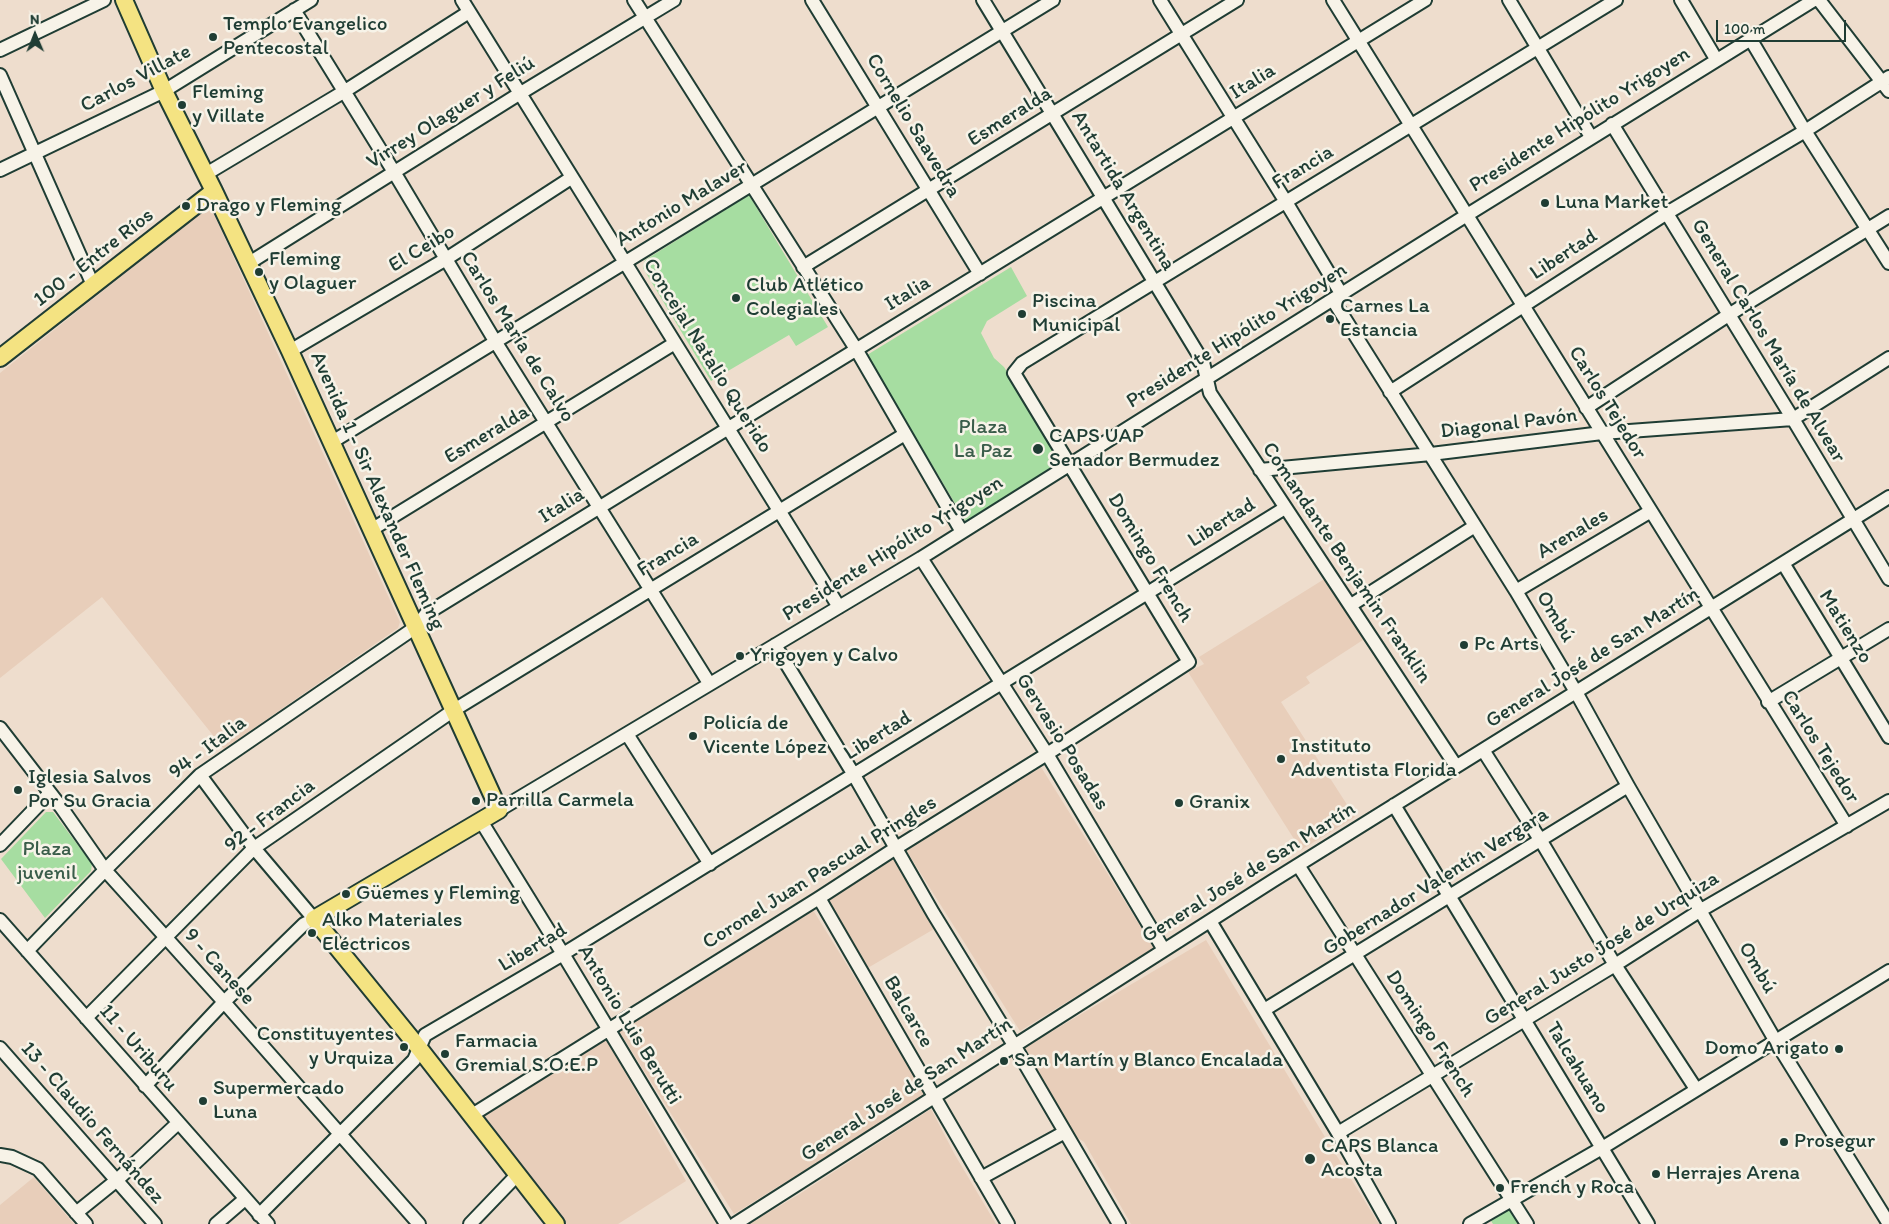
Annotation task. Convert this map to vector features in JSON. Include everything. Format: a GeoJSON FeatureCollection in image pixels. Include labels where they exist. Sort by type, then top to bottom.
{"type":"FeatureCollection","features":[{"type":"Feature","properties":{"kind":"main road","name":"Avenida 1 - Sir Alexander Fleming"},"geometry":{"type":"LineString","coordinates":[[124,0],[164,90],[290,351],[499,810]]}},
{"type":"Feature","properties":{"kind":"main road","name":"100 - Entre Ríos"},"geometry":{"type":"LineString","coordinates":[[0,358],[214,191]]}},
{"type":"Feature","properties":{"kind":"main road"},"geometry":{"type":"LineString","coordinates":[[499,810],[314,919],[419,1048],[556,1224]]}},
{"type":"Feature","properties":{"kind":"street"},"geometry":{"type":"LineString","coordinates":[[0,50],[104,0]]}},
{"type":"Feature","properties":{"kind":"street","name":"Concejal Natalio Querido"},"geometry":{"type":"LineString","coordinates":[[462,0],[571,178],[729,427],[840,607]]}},
{"type":"Feature","properties":{"kind":"street"},"geometry":{"type":"LineString","coordinates":[[634,0],[856,349],[962,532]]}},
{"type":"Feature","properties":{"kind":"street","name":"Virrey Olaguer y Feliú"},"geometry":{"type":"LineString","coordinates":[[249,263],[519,94],[674,0]]}},
{"type":"Feature","properties":{"kind":"street","name":"Cornelio Saavedra"},"geometry":{"type":"LineString","coordinates":[[812,0],[980,274]]}},
{"type":"Feature","properties":{"kind":"street","name":"Antartida Argentina"},"geometry":{"type":"LineString","coordinates":[[983,0],[1203,362],[1207,379]]}},
{"type":"Feature","properties":{"kind":"street","name":"Antonio Malaver"},"geometry":{"type":"LineString","coordinates":[[332,442],[1052,0]]}},
{"type":"Feature","properties":{"kind":"street","name":"Ombú"},"geometry":{"type":"LineString","coordinates":[[1160,0],[1286,202],[1390,392],[1516,591],[1576,692],[1628,786],[1775,1040],[1889,1224]]}},
{"type":"Feature","properties":{"kind":"street","name":"Esmeralda"},"geometry":{"type":"LineString","coordinates":[[803,267],[1237,0]]}},
{"type":"Feature","properties":{"kind":"street","name":"Carlos Tejedor"},"geometry":{"type":"LineString","coordinates":[[1333,0],[1768,702],[1847,826]]}},
{"type":"Feature","properties":{"kind":"street","name":"Italia"},"geometry":{"type":"LineString","coordinates":[[416,627],[426,614],[599,506],[1425,0]]}},
{"type":"Feature","properties":{"kind":"street"},"geometry":{"type":"LineString","coordinates":[[1509,0],[1591,137]]}},
{"type":"Feature","properties":{"kind":"street","name":"Francia"},"geometry":{"type":"LineString","coordinates":[[1014,373],[1022,362],[1616,0]]}},
{"type":"Feature","properties":{"kind":"street"},"geometry":{"type":"LineString","coordinates":[[1681,0],[1716,59]]}},
{"type":"Feature","properties":{"kind":"street","name":"Presidente Hipólito Yrigoyen"},"geometry":{"type":"LineString","coordinates":[[499,810],[921,558],[1467,214],[1814,0]]}},
{"type":"Feature","properties":{"kind":"street"},"geometry":{"type":"LineString","coordinates":[[1819,0],[1886,83]]}},
{"type":"Feature","properties":{"kind":"street","name":"Carlos Villate"},"geometry":{"type":"LineString","coordinates":[[0,170],[164,90],[303,4]]}},
{"type":"Feature","properties":{"kind":"street","name":"Carlos María de Calvo"},"geometry":{"type":"LineString","coordinates":[[303,4],[345,91],[495,341],[709,683]]}},
{"type":"Feature","properties":{"kind":"street"},"geometry":{"type":"LineString","coordinates":[[206,174],[345,91],[469,12]]}},
{"type":"Feature","properties":{"kind":"street"},"geometry":{"type":"LineString","coordinates":[[1750,40],[1889,263]]}},
{"type":"Feature","properties":{"kind":"street"},"geometry":{"type":"LineString","coordinates":[[0,74],[93,285]]}},
{"type":"Feature","properties":{"kind":"street","name":"Libertad"},"geometry":{"type":"LineString","coordinates":[[1390,392],[1666,213],[1886,83]]}},
{"type":"Feature","properties":{"kind":"street","name":"General Carlos María de Alvear"},"geometry":{"type":"LineString","coordinates":[[1612,124],[1794,419],[1889,580]]}},
{"type":"Feature","properties":{"kind":"street","name":"El Ceibo"},"geometry":{"type":"LineString","coordinates":[[290,351],[446,259],[571,178]]}},
{"type":"Feature","properties":{"kind":"street"},"geometry":{"type":"LineString","coordinates":[[1586,408],[1730,314],[1889,216]]}},
{"type":"Feature","properties":{"kind":"street","name":"Esmeralda"},"geometry":{"type":"LineString","coordinates":[[371,530],[675,343]]}},
{"type":"Feature","properties":{"kind":"street"},"geometry":{"type":"LineString","coordinates":[[1794,419],[1889,358]]}},
{"type":"Feature","properties":{"kind":"street","name":"Domingo French"},"geometry":{"type":"LineString","coordinates":[[1014,373],[1189,662]]}},
{"type":"Feature","properties":{"kind":"street","name":"Comandante Benjamin Franklin"},"geometry":{"type":"LineString","coordinates":[[1207,379],[1210,393],[1456,766]]}},
{"type":"Feature","properties":{"kind":"street","name":"Diagonal Pavón"},"geometry":{"type":"LineString","coordinates":[[1260,470],[1430,454],[1602,433],[1794,419]]}},
{"type":"Feature","properties":{"kind":"street","name":"Francia"},"geometry":{"type":"LineString","coordinates":[[454,710],[905,434]]}},
{"type":"Feature","properties":{"kind":"street","name":"General José de San Martín"},"geometry":{"type":"LineString","coordinates":[[736,1224],[1298,865],[1889,497]]}},
{"type":"Feature","properties":{"kind":"street","name":"Libertad"},"geometry":{"type":"LineString","coordinates":[[264,1219],[339,1133],[414,1060],[425,1035],[563,954],[710,864],[1285,508]]}},
{"type":"Feature","properties":{"kind":"street","name":"Arenales"},"geometry":{"type":"LineString","coordinates":[[1516,591],[1651,511]]}},
{"type":"Feature","properties":{"kind":"street"},"geometry":{"type":"LineString","coordinates":[[1351,605],[1475,526]]}},
{"type":"Feature","properties":{"kind":"street","name":"Gervasio Posadas"},"geometry":{"type":"LineString","coordinates":[[921,558],[1048,754],[1164,950]]}},
{"type":"Feature","properties":{"kind":"street","name":"Matienzo"},"geometry":{"type":"LineString","coordinates":[[1783,563],[1889,736]]}},
{"type":"Feature","properties":{"kind":"street","name":"94 - Italia"},"geometry":{"type":"LineString","coordinates":[[27,951],[104,870],[200,775],[416,627]]}},
{"type":"Feature","properties":{"kind":"street"},"geometry":{"type":"LineString","coordinates":[[1768,702],[1889,629]]}},
{"type":"Feature","properties":{"kind":"street"},"geometry":{"type":"LineString","coordinates":[[774,645],[854,775],[933,913],[1014,1045],[1119,1224]]}},
{"type":"Feature","properties":{"kind":"street","name":"Coronel Juan Pascual Pringles"},"geometry":{"type":"LineString","coordinates":[[472,1115],[1048,754],[1189,662]]}},
{"type":"Feature","properties":{"kind":"street","name":"92 - Francia"},"geometry":{"type":"LineString","coordinates":[[86,1018],[254,848],[454,710]]}},
{"type":"Feature","properties":{"kind":"street","name":"9 - Canese"},"geometry":{"type":"LineString","coordinates":[[0,728],[62,807],[104,870],[224,1002],[419,1224]]}},
{"type":"Feature","properties":{"kind":"street"},"geometry":{"type":"LineString","coordinates":[[627,734],[710,864]]}},
{"type":"Feature","properties":{"kind":"street"},"geometry":{"type":"LineString","coordinates":[[1483,750],[1541,841],[1615,965],[1696,1089]]}},
{"type":"Feature","properties":{"kind":"street"},"geometry":{"type":"LineString","coordinates":[[145,1086],[224,1002],[304,924],[314,919],[254,848],[200,775]]}},
{"type":"Feature","properties":{"kind":"street","name":"Gobernador Valentín Vergara"},"geometry":{"type":"LineString","coordinates":[[1264,1010],[1628,786]]}},
{"type":"Feature","properties":{"kind":"street"},"geometry":{"type":"LineString","coordinates":[[0,845],[50,793]]}},
{"type":"Feature","properties":{"kind":"street","name":"General Justo José de Urquiza"},"geometry":{"type":"LineString","coordinates":[[1338,1133],[1615,965],[1701,910],[1889,801]]}},
{"type":"Feature","properties":{"kind":"street","name":"Talcahuano"},"geometry":{"type":"LineString","coordinates":[[1394,805],[1648,1224]]}},
{"type":"Feature","properties":{"kind":"street","name":"Antonio Luis Berutti"},"geometry":{"type":"LineString","coordinates":[[481,821],[726,1224]]}},
{"type":"Feature","properties":{"kind":"street","name":"Domingo French"},"geometry":{"type":"LineString","coordinates":[[1298,865],[1527,1224]]}},
{"type":"Feature","properties":{"kind":"street","name":"Balcarce"},"geometry":{"type":"LineString","coordinates":[[819,898],[1008,1224]]}},
{"type":"Feature","properties":{"kind":"street","name":"11 - Uriburu"},"geometry":{"type":"LineString","coordinates":[[0,920],[264,1219]]}},
{"type":"Feature","properties":{"kind":"street"},"geometry":{"type":"LineString","coordinates":[[1210,921],[1338,1133],[1389,1224]]}},
{"type":"Feature","properties":{"kind":"street"},"geometry":{"type":"LineString","coordinates":[[1470,1224],[1488,1219],[1512,1199],[1602,1148],[1889,971]]}},
{"type":"Feature","properties":{"kind":"street","name":"13 - Claudio Fernández"},"geometry":{"type":"LineString","coordinates":[[0,1048],[154,1224]]}},
{"type":"Feature","properties":{"kind":"street"},"geometry":{"type":"LineString","coordinates":[[76,1213],[116,1180],[178,1123]]}},
{"type":"Feature","properties":{"kind":"street"},"geometry":{"type":"LineString","coordinates":[[981,1178],[1065,1132]]}},
{"type":"Feature","properties":{"kind":"street"},"geometry":{"type":"LineString","coordinates":[[0,1155],[12,1157],[38,1169],[86,1224]]}},
{"type":"Feature","properties":{"kind":"street"},"geometry":{"type":"LineString","coordinates":[[470,1224],[518,1174]]}},
{"type":"Feature","properties":{"kind":"street"},"geometry":{"type":"LineString","coordinates":[[216,1224],[245,1199]]}},
{"type":"Feature","properties":{"kind":"shaded area"},"geometry":{"type":"Polygon","coordinates":[[[207,208],[212,210],[400,622],[398,628],[224,749],[102,597],[0,678],[0,373],[207,208]]]}},
{"type":"Feature","properties":{"kind":"shaded area","name":"Instituto Adventista Florida"},"geometry":{"type":"Polygon","coordinates":[[[1326,578],[1366,638],[1306,677],[1310,683],[1281,702],[1355,817],[1301,850],[1188,672],[1204,664],[1199,657],[1326,578]]]}},
{"type":"Feature","properties":{"kind":"shaded area"},"geometry":{"type":"Polygon","coordinates":[[[1041,767],[1154,948],[1020,1031],[906,850],[1041,767]]]}},
{"type":"Feature","properties":{"kind":"shaded area"},"geometry":{"type":"Polygon","coordinates":[[[893,858],[934,929],[866,969],[824,898],[893,858]]]}},
{"type":"Feature","properties":{"kind":"shaded area"},"geometry":{"type":"Polygon","coordinates":[[[813,910],[927,1094],[734,1214],[619,1031],[813,910]]]}},
{"type":"Feature","properties":{"kind":"shaded area"},"geometry":{"type":"Polygon","coordinates":[[[1206,940],[1379,1224],[1131,1224],[1084,1142],[1072,1134],[1024,1048],[1206,940]]]}},
{"type":"Feature","properties":{"kind":"shaded area"},"geometry":{"type":"Polygon","coordinates":[[[605,1037],[686,1181],[618,1224],[567,1224],[481,1116],[605,1037]]]}},
{"type":"Feature","properties":{"kind":"shaded area"},"geometry":{"type":"Polygon","coordinates":[[[931,1109],[955,1155],[996,1224],[749,1224],[798,1195],[931,1109]]]}},
{"type":"Feature","properties":{"kind":"shaded area"},"geometry":{"type":"Polygon","coordinates":[[[34,1177],[74,1224],[0,1224],[0,1205],[34,1177]]]}},
{"type":"Feature","properties":{"kind":"green space","name":"Club Atlético Colegiales"},"geometry":{"type":"Polygon","coordinates":[[[749,195],[828,327],[796,346],[789,335],[711,381],[643,268],[645,260],[749,195]]]}},
{"type":"Feature","properties":{"kind":"green space","name":"Plaza La Paz"},"geometry":{"type":"Polygon","coordinates":[[[1011,267],[1027,296],[987,321],[981,333],[994,358],[1004,367],[1063,462],[966,522],[867,355],[1011,267]]]}},
{"type":"Feature","properties":{"kind":"green space","name":"Plaza juvenil"},"geometry":{"type":"Polygon","coordinates":[[[46,812],[53,812],[92,864],[91,871],[45,918],[1,859],[46,812]]]}},
{"type":"Feature","properties":{"kind":"green space"},"geometry":{"type":"Polygon","coordinates":[[[1510,1208],[1522,1224],[1493,1224],[1491,1221],[1493,1218],[1510,1208]]]}},
{"type":"Feature","properties":{"kind":"place","name":"Templo Evangelico Pentecostal"},"geometry":{"type":"Point","coordinates":[213,37]}},
{"type":"Feature","properties":{"kind":"place","name":"Fleming y Villate"},"geometry":{"type":"Point","coordinates":[182,105]}},
{"type":"Feature","properties":{"kind":"place","name":"Luna Market"},"geometry":{"type":"Point","coordinates":[1545,203]}},
{"type":"Feature","properties":{"kind":"place","name":"Drago y Fleming"},"geometry":{"type":"Point","coordinates":[186,206]}},
{"type":"Feature","properties":{"kind":"place","name":"Fleming y Olaguer"},"geometry":{"type":"Point","coordinates":[259,272]}},
{"type":"Feature","properties":{"kind":"place","name":"Club Atlético Colegiales"},"geometry":{"type":"Point","coordinates":[736,298]}},
{"type":"Feature","properties":{"kind":"place","name":"Piscina Municipal"},"geometry":{"type":"Point","coordinates":[1022,314]}},
{"type":"Feature","properties":{"kind":"place","name":"Carnes La Estancia"},"geometry":{"type":"Point","coordinates":[1330,319]}},
{"type":"Feature","properties":{"kind":"place","name":"CAPS UAP Senador Bermudez"},"geometry":{"type":"Point","coordinates":[1038,449]}},
{"type":"Feature","properties":{"kind":"place","name":"Pc Arts"},"geometry":{"type":"Point","coordinates":[1464,645]}},
{"type":"Feature","properties":{"kind":"place","name":"Yrigoyen y Calvo"},"geometry":{"type":"Point","coordinates":[740,656]}},
{"type":"Feature","properties":{"kind":"place","name":"Policía de Vicente López"},"geometry":{"type":"Point","coordinates":[693,736]}},
{"type":"Feature","properties":{"kind":"place","name":"Instituto Adventista Florida"},"geometry":{"type":"Point","coordinates":[1281,759]}},
{"type":"Feature","properties":{"kind":"place","name":"Iglesia Salvos Por Su Gracia"},"geometry":{"type":"Point","coordinates":[18,790]}},
{"type":"Feature","properties":{"kind":"place","name":"Parrilla Carmela"},"geometry":{"type":"Point","coordinates":[476,801]}},
{"type":"Feature","properties":{"kind":"place","name":"Granix"},"geometry":{"type":"Point","coordinates":[1179,803]}},
{"type":"Feature","properties":{"kind":"place","name":"Güemes y Fleming"},"geometry":{"type":"Point","coordinates":[346,894]}},
{"type":"Feature","properties":{"kind":"place","name":"Alko Materiales Eléctricos"},"geometry":{"type":"Point","coordinates":[312,933]}},
{"type":"Feature","properties":{"kind":"place","name":"Constituyentes y Urquiza"},"geometry":{"type":"Point","coordinates":[404,1047]}},
{"type":"Feature","properties":{"kind":"place","name":"Domo Arigato"},"geometry":{"type":"Point","coordinates":[1839,1049]}},
{"type":"Feature","properties":{"kind":"place","name":"Farmacia Gremial S.O.E.P"},"geometry":{"type":"Point","coordinates":[445,1054]}},
{"type":"Feature","properties":{"kind":"place","name":"San Martín y Blanco Encalada"},"geometry":{"type":"Point","coordinates":[1004,1061]}},
{"type":"Feature","properties":{"kind":"place","name":"Supermercado Luna"},"geometry":{"type":"Point","coordinates":[203,1101]}},
{"type":"Feature","properties":{"kind":"place","name":"Prosegur"},"geometry":{"type":"Point","coordinates":[1784,1142]}},
{"type":"Feature","properties":{"kind":"place","name":"CAPS Blanca Acosta"},"geometry":{"type":"Point","coordinates":[1310,1159]}},
{"type":"Feature","properties":{"kind":"place","name":"Herrajes Arena"},"geometry":{"type":"Point","coordinates":[1656,1174]}},
{"type":"Feature","properties":{"kind":"place","name":"French y Roca"},"geometry":{"type":"Point","coordinates":[1500,1188]}}]}
